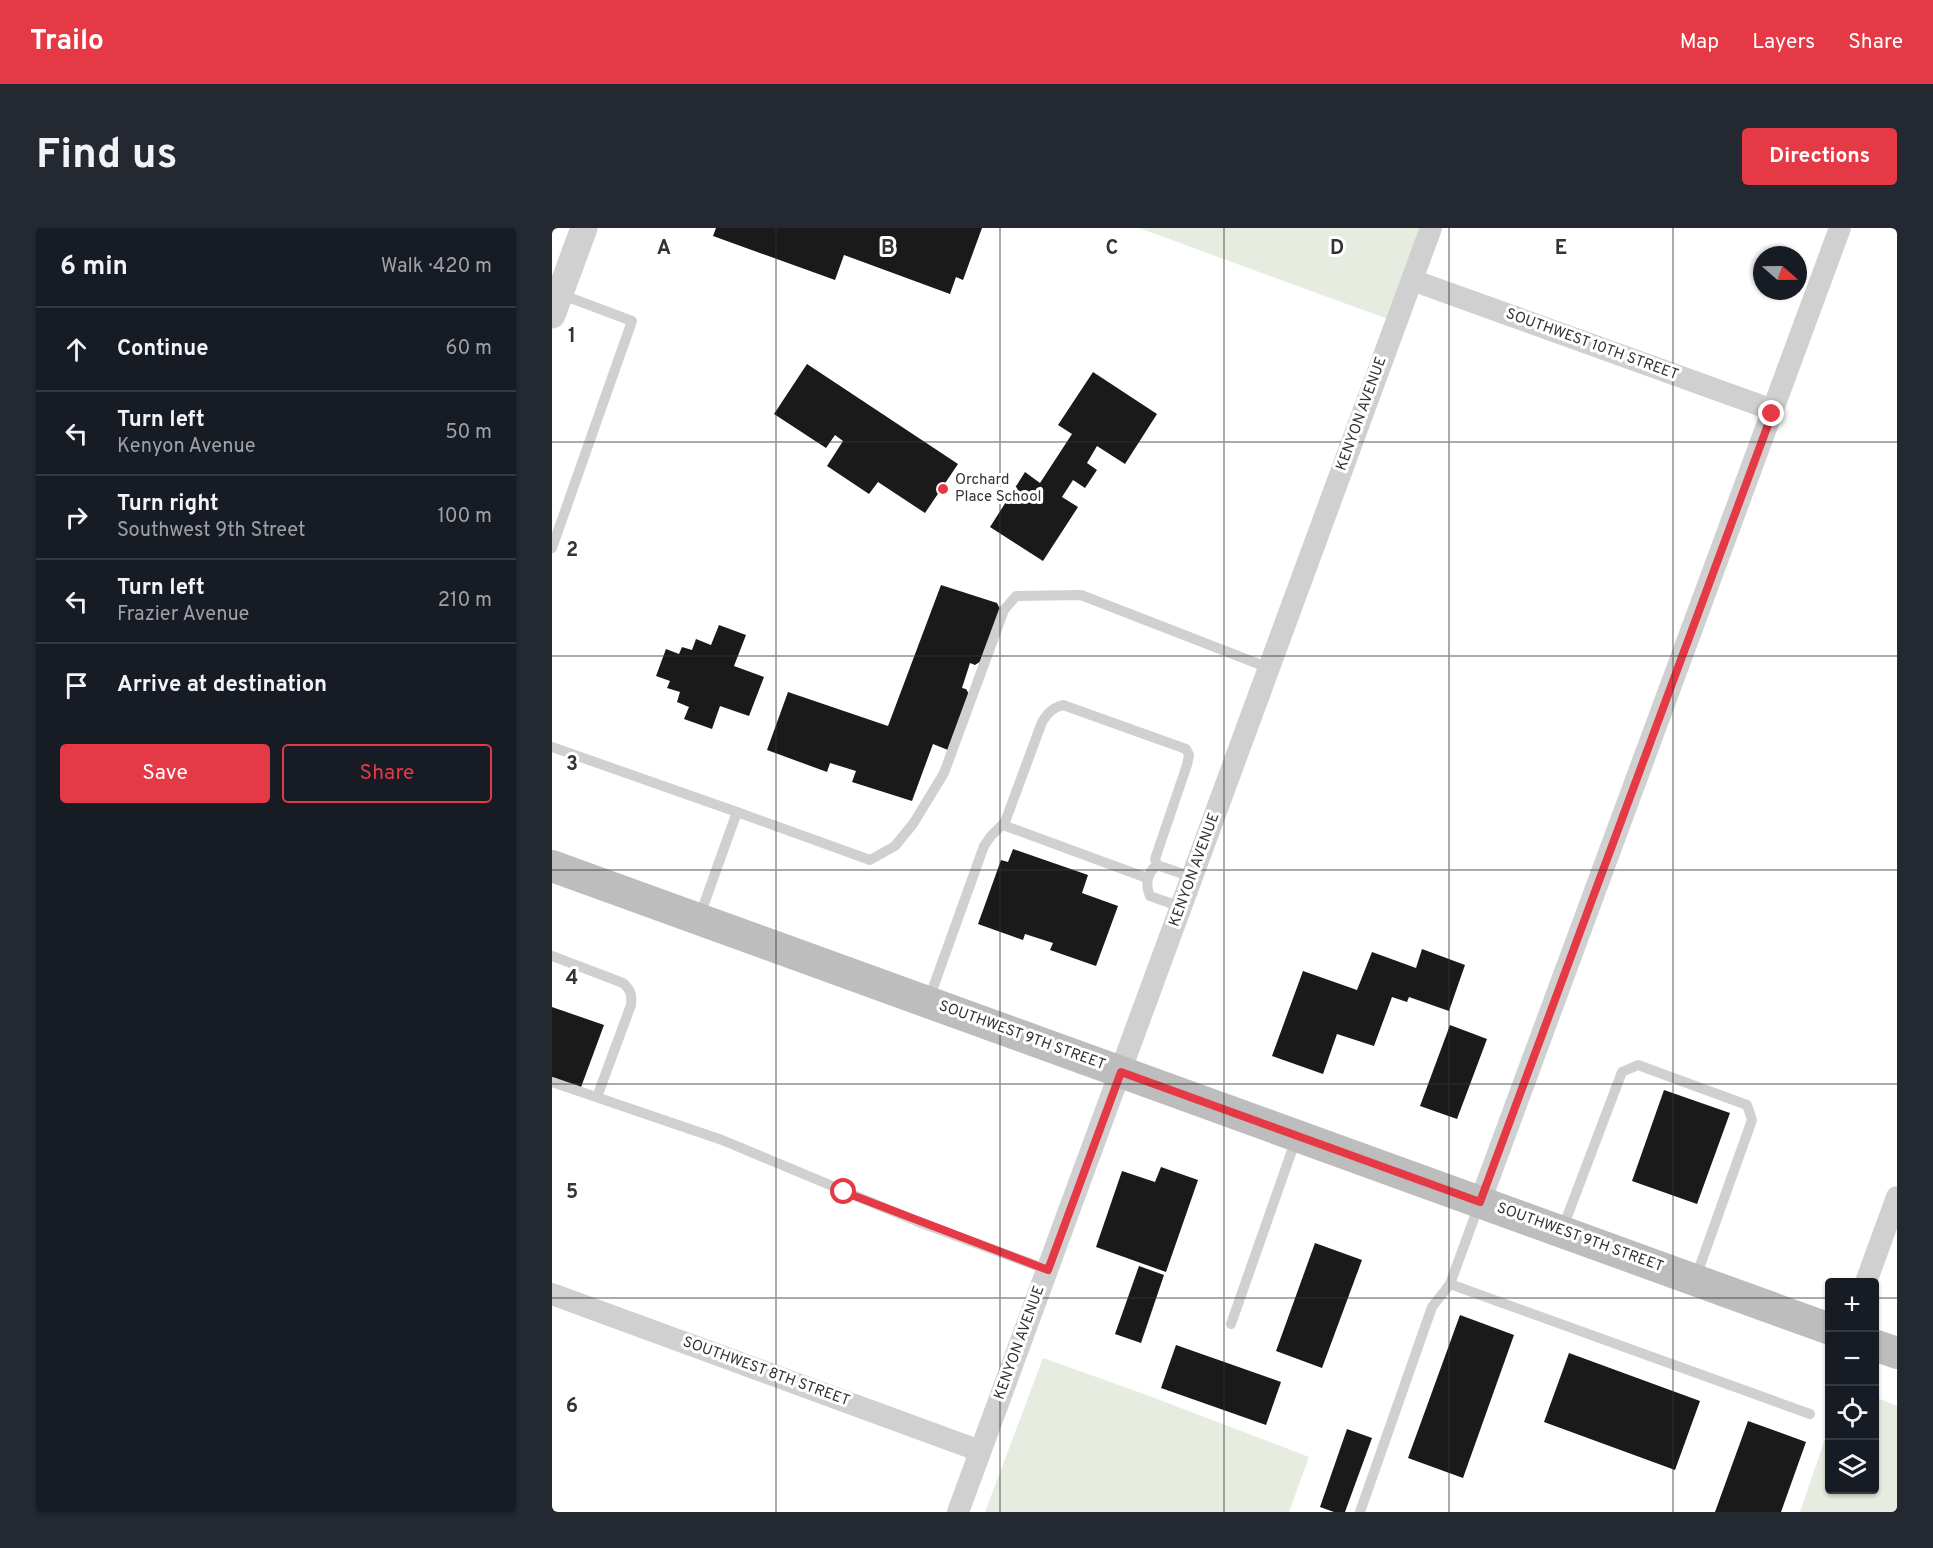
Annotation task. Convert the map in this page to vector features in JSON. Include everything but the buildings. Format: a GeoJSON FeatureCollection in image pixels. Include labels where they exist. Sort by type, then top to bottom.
{"type":"FeatureCollection","features":[{"type":"Feature","properties":{"kind":"main road","name":"SOUTHWEST 9TH STREET"},"geometry":{"type":"LineString","coordinates":[[552,866],[1825,1327]]}},
{"type":"Feature","properties":{"kind":"street"},"geometry":{"type":"LineString","coordinates":[[556,305],[584,228]]}},
{"type":"Feature","properties":{"kind":"street","name":"KENYON AVENUE"},"geometry":{"type":"LineString","coordinates":[[958,1512],[1431,228]]}},
{"type":"Feature","properties":{"kind":"street"},"geometry":{"type":"LineString","coordinates":[[1480,1202],[1840,228]]}},
{"type":"Feature","properties":{"kind":"street","name":"SOUTHWEST 10TH STREET"},"geometry":{"type":"LineString","coordinates":[[1412,280],[1773,410]]}},
{"type":"Feature","properties":{"kind":"street"},"geometry":{"type":"LineString","coordinates":[[1867,1278],[1897,1197]]}},
{"type":"Feature","properties":{"kind":"street","name":"SOUTHWEST 8TH STREET"},"geometry":{"type":"LineString","coordinates":[[552,1294],[980,1451]]}},
{"type":"Feature","properties":{"kind":"lane"},"geometry":{"type":"LineString","coordinates":[[552,548],[633,321],[556,305]]}},
{"type":"Feature","properties":{"kind":"lane"},"geometry":{"type":"LineString","coordinates":[[552,747],[870,860],[895,846],[913,824],[944,773],[1004,610],[1016,596],[1081,595],[1269,668]]}},
{"type":"Feature","properties":{"kind":"lane"},"geometry":{"type":"LineString","coordinates":[[927,1002],[984,846],[1003,825],[1042,723],[1048,713],[1056,707],[1063,705],[1186,749],[1189,755],[1187,765],[1155,859],[1158,865],[1192,877]]}},
{"type":"Feature","properties":{"kind":"lane"},"geometry":{"type":"LineString","coordinates":[[699,919],[737,812]]}},
{"type":"Feature","properties":{"kind":"lane"},"geometry":{"type":"LineString","coordinates":[[1003,825],[1147,878]]}},
{"type":"Feature","properties":{"kind":"lane"},"geometry":{"type":"LineString","coordinates":[[1158,865],[1147,878],[1146,887],[1150,896],[1181,907]]}},
{"type":"Feature","properties":{"kind":"lane"},"geometry":{"type":"LineString","coordinates":[[552,956],[623,983],[630,988],[631,1005],[597,1098]]}},
{"type":"Feature","properties":{"kind":"lane"},"geometry":{"type":"LineString","coordinates":[[1561,1231],[1622,1072],[1638,1065],[1747,1105],[1752,1120],[1695,1280]]}},
{"type":"Feature","properties":{"kind":"lane"},"geometry":{"type":"LineString","coordinates":[[552,1082],[722,1140],[906,1217],[1048,1270]]}},
{"type":"Feature","properties":{"kind":"lane"},"geometry":{"type":"LineString","coordinates":[[1231,1324],[1297,1136]]}},
{"type":"Feature","properties":{"kind":"lane"},"geometry":{"type":"LineString","coordinates":[[1360,1512],[1432,1307],[1450,1284],[1480,1202]]}},
{"type":"Feature","properties":{"kind":"lane"},"geometry":{"type":"LineString","coordinates":[[1450,1284],[1810,1414]]}},
{"type":"Feature","properties":{"kind":"shaded area"},"geometry":{"type":"Polygon","coordinates":[[[1139,228],[1431,228],[1396,322],[1139,228]]]}},
{"type":"Feature","properties":{"kind":"shaded area"},"geometry":{"type":"Polygon","coordinates":[[[1043,1358],[1309,1457],[1289,1512],[985,1512],[1043,1358]]]}},
{"type":"Feature","properties":{"kind":"shaded area"},"geometry":{"type":"Polygon","coordinates":[[[1879,1399],[1897,1406],[1897,1512],[1800,1512],[1825,1439],[1825,1494],[1879,1494],[1879,1399]]]}},
{"type":"Feature","properties":{"kind":"place","name":"Orchard Place School"},"geometry":{"type":"Point","coordinates":[943,489]}},
{"type":"Feature","properties":{"kind":"route"},"geometry":{"type":"LineString","coordinates":[[844,1192],[1048,1270],[1121,1072],[1480,1202],[1772,414]]}}]}
